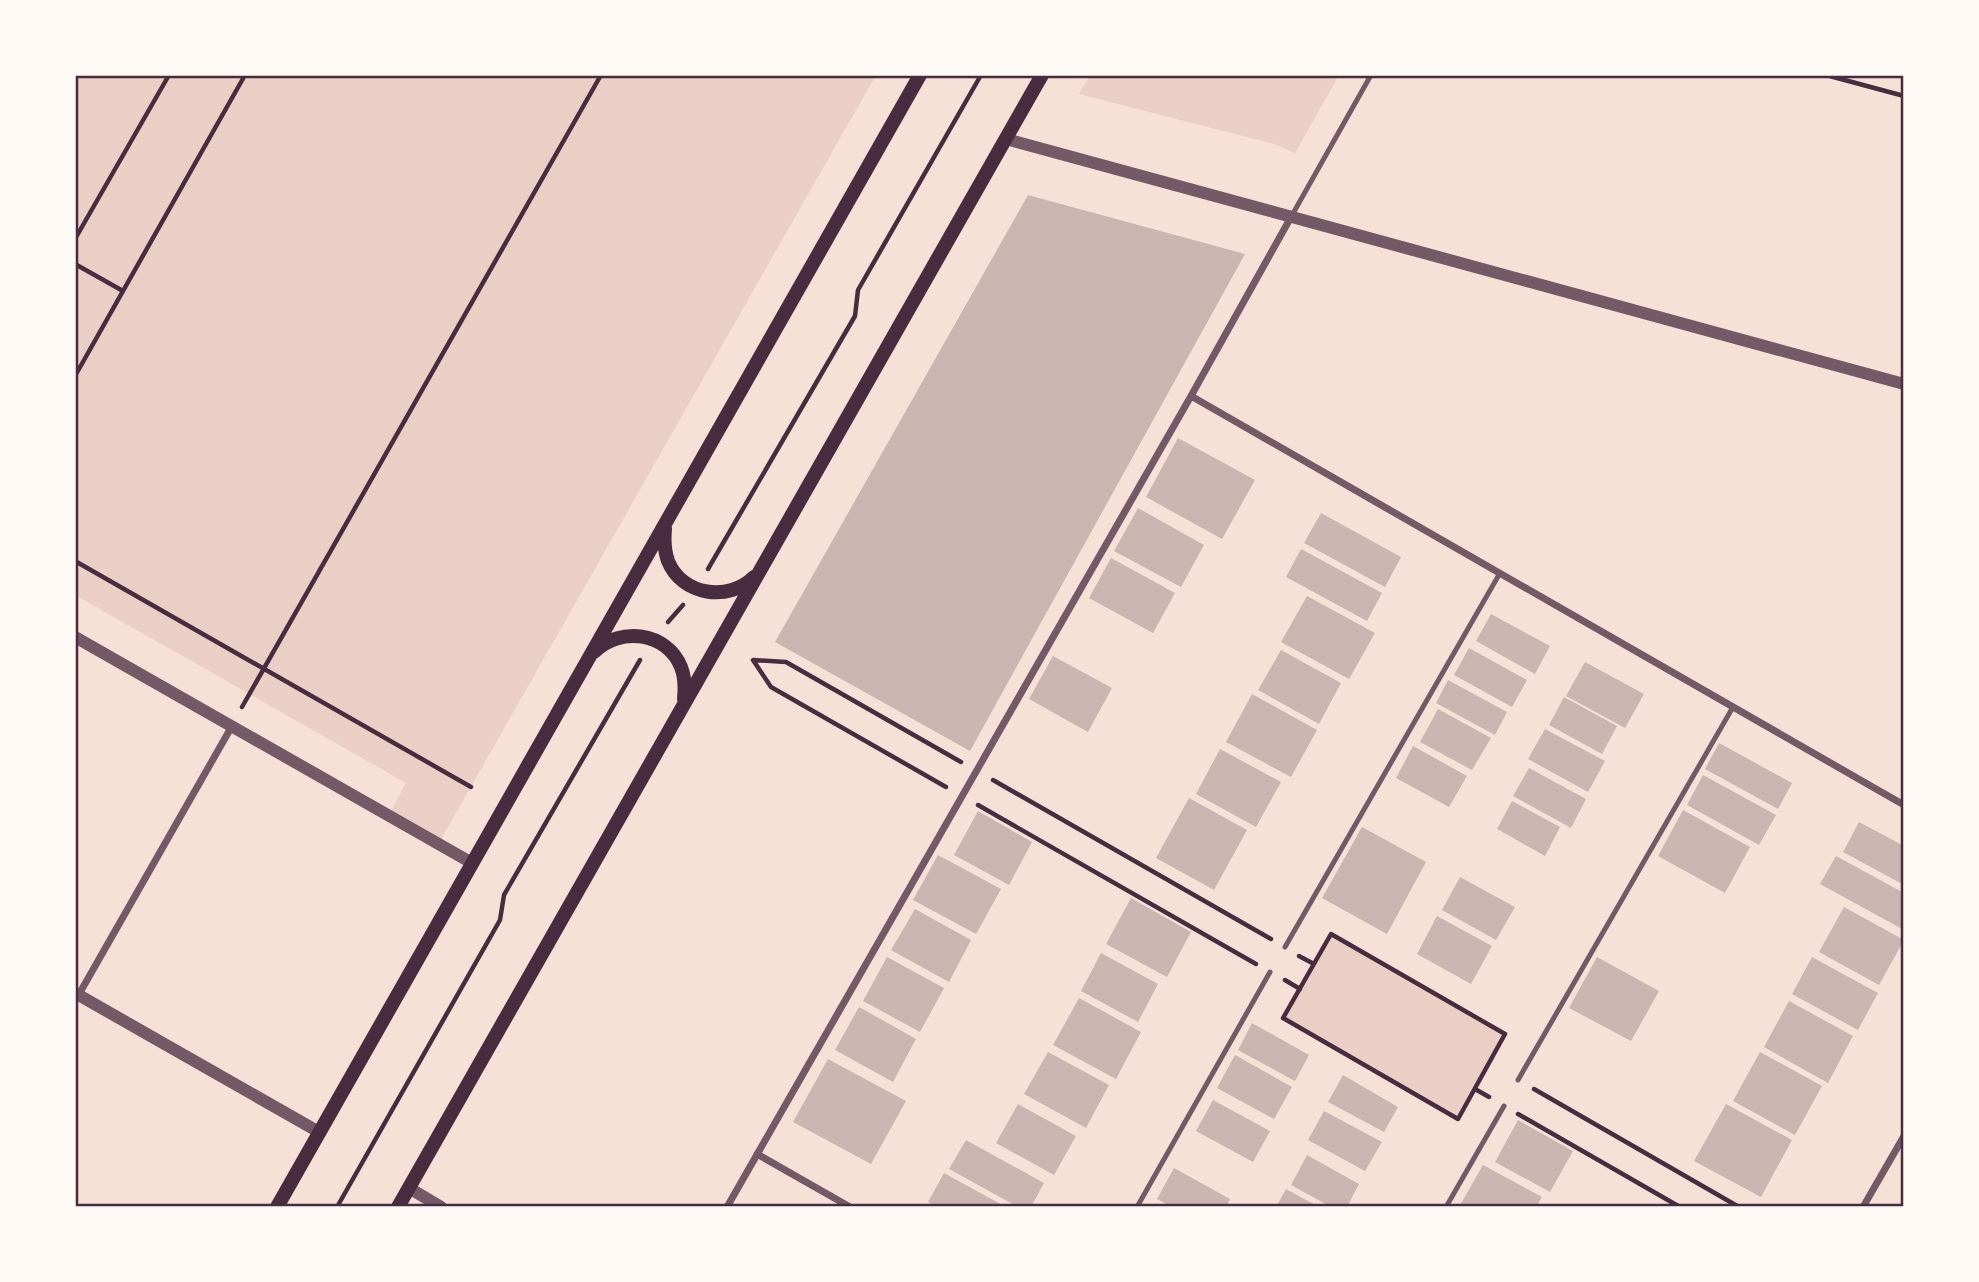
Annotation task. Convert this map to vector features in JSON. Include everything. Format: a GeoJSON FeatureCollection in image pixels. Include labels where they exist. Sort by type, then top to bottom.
{"type":"FeatureCollection","features":[{"type":"Feature","properties":{"kind":"main road"},"geometry":{"type":"LineString","coordinates":[[277,1207],[920,75]]}},
{"type":"Feature","properties":{"kind":"main road"},"geometry":{"type":"LineString","coordinates":[[398,1207],[1042,75]]}},
{"type":"Feature","properties":{"kind":"main road"},"geometry":{"type":"LineString","coordinates":[[670,514],[664,530],[668,562],[677,576],[690,587],[722,593],[738,589],[752,579],[762,566]]}},
{"type":"Feature","properties":{"kind":"main road"},"geometry":{"type":"LineString","coordinates":[[586,662],[597,649],[626,635],[643,636],[659,642],[681,666],[685,699],[679,714]]}},
{"type":"Feature","properties":{"kind":"street"},"geometry":{"type":"LineString","coordinates":[[1006,139],[1904,384]]}},
{"type":"Feature","properties":{"kind":"street"},"geometry":{"type":"LineString","coordinates":[[727,1207],[1291,217]]}},
{"type":"Feature","properties":{"kind":"street"},"geometry":{"type":"LineString","coordinates":[[1191,396],[1904,805]]}},
{"type":"Feature","properties":{"kind":"street"},"geometry":{"type":"LineString","coordinates":[[75,637],[472,863]]}},
{"type":"Feature","properties":{"kind":"street"},"geometry":{"type":"LineString","coordinates":[[232,726],[76,996],[319,1132]]}},
{"type":"Feature","properties":{"kind":"street"},"geometry":{"type":"LineString","coordinates":[[1863,1207],[1904,1136]]}},
{"type":"Feature","properties":{"kind":"street"},"geometry":{"type":"LineString","coordinates":[[757,1154],[849,1207]]}},
{"type":"Feature","properties":{"kind":"street"},"geometry":{"type":"LineString","coordinates":[[409,1188],[441,1207]]}},
{"type":"Feature","properties":{"kind":"lane"},"geometry":{"type":"LineString","coordinates":[[1291,217],[1371,75]]}},
{"type":"Feature","properties":{"kind":"lane"},"geometry":{"type":"LineString","coordinates":[[1285,947],[1500,573]]}},
{"type":"Feature","properties":{"kind":"lane"},"geometry":{"type":"LineString","coordinates":[[1518,1080],[1733,707]]}},
{"type":"Feature","properties":{"kind":"lane"},"geometry":{"type":"LineString","coordinates":[[1137,1207],[1270,972]]}},
{"type":"Feature","properties":{"kind":"lane"},"geometry":{"type":"LineString","coordinates":[[1446,1207],[1504,1106]]}},
{"type":"Feature","properties":{"kind":"path"},"geometry":{"type":"LineString","coordinates":[[75,239],[169,75]]}},
{"type":"Feature","properties":{"kind":"path"},"geometry":{"type":"LineString","coordinates":[[75,376],[245,75]]}},
{"type":"Feature","properties":{"kind":"path"},"geometry":{"type":"LineString","coordinates":[[232,726],[601,75]]}},
{"type":"Feature","properties":{"kind":"path"},"geometry":{"type":"LineString","coordinates":[[1826,75],[1904,96]]}},
{"type":"Feature","properties":{"kind":"path"},"geometry":{"type":"LineString","coordinates":[[75,264],[123,291]]}},
{"type":"Feature","properties":{"kind":"path"},"geometry":{"type":"LineString","coordinates":[[75,561],[471,787]]}},
{"type":"Feature","properties":{"kind":"path"},"geometry":{"type":"LineString","coordinates":[[1300,989],[771,687],[753,660],[786,662],[1314,964]]}},
{"type":"Feature","properties":{"kind":"path"},"geometry":{"type":"LineString","coordinates":[[1331,934],[1506,1034],[1458,1118],[1283,1018],[1314,964],[1331,934]]}},
{"type":"Feature","properties":{"kind":"path"},"geometry":{"type":"LineString","coordinates":[[1489,1064],[1739,1207]]}},
{"type":"Feature","properties":{"kind":"path"},"geometry":{"type":"LineString","coordinates":[[1475,1089],[1680,1207]]}},
{"type":"Feature","properties":{"kind":"shaded area"},"geometry":{"type":"Polygon","coordinates":[[[75,75],[876,75],[440,841],[390,813],[406,783],[75,595],[75,75]]]}},
{"type":"Feature","properties":{"kind":"shaded area"},"geometry":{"type":"Polygon","coordinates":[[[1090,75],[1339,75],[1295,153],[1274,144],[1079,94],[1090,75]]]}},
{"type":"Feature","properties":{"kind":"shaded area"},"geometry":{"type":"Polygon","coordinates":[[[1331,934],[1505,1034],[1458,1119],[1283,1018],[1331,934]]]}},
{"type":"Feature","properties":{"kind":"building"},"geometry":{"type":"Polygon","coordinates":[[[1028,195],[1245,254],[970,751],[775,642],[1028,195]]]}},
{"type":"Feature","properties":{"kind":"building"},"geometry":{"type":"Polygon","coordinates":[[[1178,438],[1255,480],[1222,539],[1146,497],[1178,438]]]}},
{"type":"Feature","properties":{"kind":"building"},"geometry":{"type":"Polygon","coordinates":[[[1138,508],[1204,545],[1181,587],[1114,551],[1138,508]]]}},
{"type":"Feature","properties":{"kind":"building"},"geometry":{"type":"Polygon","coordinates":[[[1321,513],[1401,557],[1385,587],[1304,543],[1321,513]]]}},
{"type":"Feature","properties":{"kind":"building"},"geometry":{"type":"Polygon","coordinates":[[[1301,549],[1382,593],[1367,621],[1286,577],[1301,549]]]}},
{"type":"Feature","properties":{"kind":"building"},"geometry":{"type":"Polygon","coordinates":[[[1111,558],[1175,593],[1153,633],[1089,598],[1111,558]]]}},
{"type":"Feature","properties":{"kind":"building"},"geometry":{"type":"Polygon","coordinates":[[[1307,596],[1375,633],[1349,679],[1281,642],[1307,596]]]}},
{"type":"Feature","properties":{"kind":"building"},"geometry":{"type":"Polygon","coordinates":[[[1491,614],[1550,646],[1535,674],[1476,641],[1491,614]]]}},
{"type":"Feature","properties":{"kind":"building"},"geometry":{"type":"Polygon","coordinates":[[[1469,648],[1527,680],[1512,707],[1454,675],[1469,648]]]}},
{"type":"Feature","properties":{"kind":"building"},"geometry":{"type":"Polygon","coordinates":[[[1281,650],[1341,683],[1319,724],[1258,690],[1281,650]]]}},
{"type":"Feature","properties":{"kind":"building"},"geometry":{"type":"Polygon","coordinates":[[[1053,656],[1112,688],[1088,732],[1029,699],[1053,656]]]}},
{"type":"Feature","properties":{"kind":"building"},"geometry":{"type":"Polygon","coordinates":[[[1585,662],[1644,694],[1625,728],[1566,696],[1585,662]]]}},
{"type":"Feature","properties":{"kind":"building"},"geometry":{"type":"Polygon","coordinates":[[[1448,680],[1507,712],[1495,735],[1436,703],[1448,680]]]}},
{"type":"Feature","properties":{"kind":"building"},"geometry":{"type":"Polygon","coordinates":[[[1252,694],[1317,730],[1291,777],[1226,742],[1252,694]]]}},
{"type":"Feature","properties":{"kind":"building"},"geometry":{"type":"Polygon","coordinates":[[[1564,697],[1617,726],[1602,754],[1549,725],[1564,697]]]}},
{"type":"Feature","properties":{"kind":"building"},"geometry":{"type":"Polygon","coordinates":[[[1438,709],[1491,738],[1472,770],[1420,742],[1438,709]]]}},
{"type":"Feature","properties":{"kind":"building"},"geometry":{"type":"Polygon","coordinates":[[[1545,729],[1605,761],[1588,792],[1528,759],[1545,729]]]}},
{"type":"Feature","properties":{"kind":"building"},"geometry":{"type":"Polygon","coordinates":[[[1719,743],[1792,783],[1778,809],[1705,769],[1719,743]]]}},
{"type":"Feature","properties":{"kind":"building"},"geometry":{"type":"Polygon","coordinates":[[[1413,746],[1467,776],[1449,807],[1396,778],[1413,746]]]}},
{"type":"Feature","properties":{"kind":"building"},"geometry":{"type":"Polygon","coordinates":[[[1220,749],[1281,782],[1256,827],[1196,794],[1220,749]]]}},
{"type":"Feature","properties":{"kind":"building"},"geometry":{"type":"Polygon","coordinates":[[[1529,768],[1586,799],[1571,828],[1513,796],[1529,768]]]}},
{"type":"Feature","properties":{"kind":"building"},"geometry":{"type":"Polygon","coordinates":[[[1703,775],[1776,815],[1759,845],[1687,805],[1703,775]]]}},
{"type":"Feature","properties":{"kind":"building"},"geometry":{"type":"Polygon","coordinates":[[[1189,798],[1247,830],[1214,890],[1156,858],[1189,798]]]}},
{"type":"Feature","properties":{"kind":"building"},"geometry":{"type":"Polygon","coordinates":[[[1512,801],[1560,827],[1545,856],[1497,829],[1512,801]]]}},
{"type":"Feature","properties":{"kind":"building"},"geometry":{"type":"Polygon","coordinates":[[[1683,810],[1750,847],[1725,893],[1658,856],[1683,810]]]}},
{"type":"Feature","properties":{"kind":"building"},"geometry":{"type":"Polygon","coordinates":[[[978,811],[1032,842],[1009,885],[954,855],[978,811]]]}},
{"type":"Feature","properties":{"kind":"building"},"geometry":{"type":"Polygon","coordinates":[[[1859,822],[1904,846],[1904,885],[1843,852],[1859,822]]]}},
{"type":"Feature","properties":{"kind":"building"},"geometry":{"type":"Polygon","coordinates":[[[1362,827],[1426,862],[1387,934],[1322,898],[1362,827]]]}},
{"type":"Feature","properties":{"kind":"building"},"geometry":{"type":"Polygon","coordinates":[[[938,855],[1001,889],[976,934],[913,900],[938,855]]]}},
{"type":"Feature","properties":{"kind":"building"},"geometry":{"type":"Polygon","coordinates":[[[1836,856],[1904,893],[1904,930],[1820,884],[1836,856]]]}},
{"type":"Feature","properties":{"kind":"building"},"geometry":{"type":"Polygon","coordinates":[[[1460,877],[1515,907],[1496,940],[1442,910],[1460,877]]]}},
{"type":"Feature","properties":{"kind":"building"},"geometry":{"type":"Polygon","coordinates":[[[1131,898],[1191,932],[1167,977],[1106,944],[1131,898]]]}},
{"type":"Feature","properties":{"kind":"building"},"geometry":{"type":"Polygon","coordinates":[[[1844,907],[1904,940],[1879,985],[1819,952],[1844,907]]]}},
{"type":"Feature","properties":{"kind":"building"},"geometry":{"type":"Polygon","coordinates":[[[915,909],[971,940],[949,982],[891,950],[915,909]]]}},
{"type":"Feature","properties":{"kind":"building"},"geometry":{"type":"Polygon","coordinates":[[[1437,916],[1492,946],[1471,984],[1417,954],[1437,916]]]}},
{"type":"Feature","properties":{"kind":"building"},"geometry":{"type":"Polygon","coordinates":[[[1101,953],[1158,984],[1138,1022],[1081,991],[1101,953]]]}},
{"type":"Feature","properties":{"kind":"building"},"geometry":{"type":"Polygon","coordinates":[[[887,957],[944,988],[920,1032],[863,1001],[887,957]]]}},
{"type":"Feature","properties":{"kind":"building"},"geometry":{"type":"Polygon","coordinates":[[[1597,957],[1659,991],[1631,1041],[1569,1008],[1597,957]]]}},
{"type":"Feature","properties":{"kind":"building"},"geometry":{"type":"Polygon","coordinates":[[[1812,957],[1878,993],[1858,1030],[1792,994],[1812,957]]]}},
{"type":"Feature","properties":{"kind":"building"},"geometry":{"type":"Polygon","coordinates":[[[1079,998],[1141,1032],[1116,1079],[1053,1045],[1079,998]]]}},
{"type":"Feature","properties":{"kind":"building"},"geometry":{"type":"Polygon","coordinates":[[[1789,1001],[1853,1036],[1828,1083],[1764,1047],[1789,1001]]]}},
{"type":"Feature","properties":{"kind":"building"},"geometry":{"type":"Polygon","coordinates":[[[859,1007],[916,1039],[893,1082],[835,1050],[859,1007]]]}},
{"type":"Feature","properties":{"kind":"building"},"geometry":{"type":"Polygon","coordinates":[[[1252,1023],[1309,1055],[1295,1081],[1238,1050],[1252,1023]]]}},
{"type":"Feature","properties":{"kind":"building"},"geometry":{"type":"Polygon","coordinates":[[[1048,1052],[1109,1085],[1086,1128],[1024,1094],[1048,1052]]]}},
{"type":"Feature","properties":{"kind":"building"},"geometry":{"type":"Polygon","coordinates":[[[1760,1052],[1822,1086],[1795,1135],[1733,1101],[1760,1052]]]}},
{"type":"Feature","properties":{"kind":"building"},"geometry":{"type":"Polygon","coordinates":[[[1235,1055],[1292,1087],[1274,1119],[1217,1088],[1235,1055]]]}},
{"type":"Feature","properties":{"kind":"building"},"geometry":{"type":"Polygon","coordinates":[[[828,1059],[906,1101],[871,1164],[793,1122],[828,1059]]]}},
{"type":"Feature","properties":{"kind":"building"},"geometry":{"type":"Polygon","coordinates":[[[1343,1075],[1398,1107],[1384,1132],[1328,1102],[1343,1075]]]}},
{"type":"Feature","properties":{"kind":"building"},"geometry":{"type":"Polygon","coordinates":[[[1213,1100],[1270,1131],[1253,1162],[1196,1131],[1213,1100]]]}},
{"type":"Feature","properties":{"kind":"building"},"geometry":{"type":"Polygon","coordinates":[[[1018,1104],[1076,1136],[1054,1175],[996,1143],[1018,1104]]]}},
{"type":"Feature","properties":{"kind":"building"},"geometry":{"type":"Polygon","coordinates":[[[1726,1104],[1792,1140],[1761,1197],[1694,1161],[1726,1104]]]}},
{"type":"Feature","properties":{"kind":"building"},"geometry":{"type":"Polygon","coordinates":[[[1324,1111],[1382,1142],[1365,1171],[1308,1140],[1324,1111]]]}},
{"type":"Feature","properties":{"kind":"building"},"geometry":{"type":"Polygon","coordinates":[[[1518,1120],[1573,1151],[1550,1192],[1495,1162],[1518,1120]]]}},
{"type":"Feature","properties":{"kind":"building"},"geometry":{"type":"Polygon","coordinates":[[[966,1140],[1044,1183],[1031,1207],[1018,1207],[949,1169],[966,1140]]]}},
{"type":"Feature","properties":{"kind":"building"},"geometry":{"type":"Polygon","coordinates":[[[1307,1155],[1359,1184],[1347,1207],[1331,1207],[1291,1185],[1307,1155]]]}},
{"type":"Feature","properties":{"kind":"building"},"geometry":{"type":"Polygon","coordinates":[[[1483,1165],[1542,1197],[1536,1207],[1459,1207],[1483,1165]]]}},
{"type":"Feature","properties":{"kind":"building"},"geometry":{"type":"Polygon","coordinates":[[[1174,1168],[1230,1199],[1226,1207],[1172,1207],[1157,1199],[1174,1168]]]}},
{"type":"Feature","properties":{"kind":"building"},"geometry":{"type":"Polygon","coordinates":[[[944,1173],[1006,1207],[937,1207],[928,1202],[944,1173]]]}},
{"type":"Feature","properties":{"kind":"building"},"geometry":{"type":"Polygon","coordinates":[[[1286,1189],[1319,1207],[1276,1207],[1286,1189]]]}}]}
